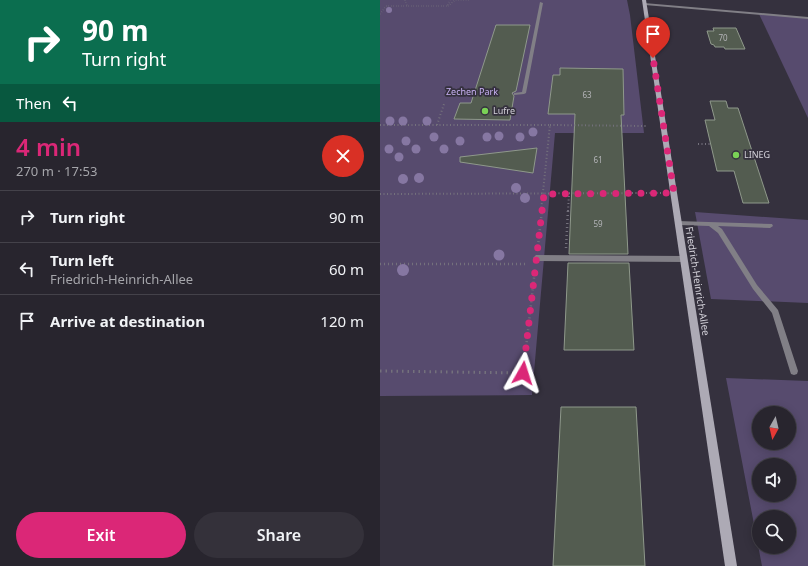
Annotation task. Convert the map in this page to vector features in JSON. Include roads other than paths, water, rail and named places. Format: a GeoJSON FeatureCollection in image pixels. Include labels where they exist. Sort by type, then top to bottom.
{"type":"FeatureCollection","features":[{"type":"Feature","properties":{"kind":"main road","name":"Friedrich-Heinrich-Allee"},"geometry":{"type":"LineString","coordinates":[[644,2],[731,566]]}},
{"type":"Feature","properties":{"kind":"street"},"geometry":{"type":"LineString","coordinates":[[644,2],[808,18]]}},
{"type":"Feature","properties":{"kind":"lane"},"geometry":{"type":"LineString","coordinates":[[516,94],[524,93],[541,3]]}},
{"type":"Feature","properties":{"kind":"lane"},"geometry":{"type":"LineString","coordinates":[[679,223],[770,226]]}},
{"type":"Feature","properties":{"kind":"lane"},"geometry":{"type":"LineString","coordinates":[[710,224],[720,231],[726,239],[755,287],[775,312],[794,371]]}},
{"type":"Feature","properties":{"kind":"lane"},"geometry":{"type":"LineString","coordinates":[[536,261],[565,258],[684,258]]}},
{"type":"Feature","properties":{"kind":"place","name":"Lufre"},"geometry":{"type":"Point","coordinates":[485,111]}},
{"type":"Feature","properties":{"kind":"place","name":"LINEG"},"geometry":{"type":"Point","coordinates":[736,155]}},
{"type":"Feature","properties":{"kind":"park label","name":"Zechen Park"},"geometry":{"type":"Point","coordinates":[472,92]}}]}
